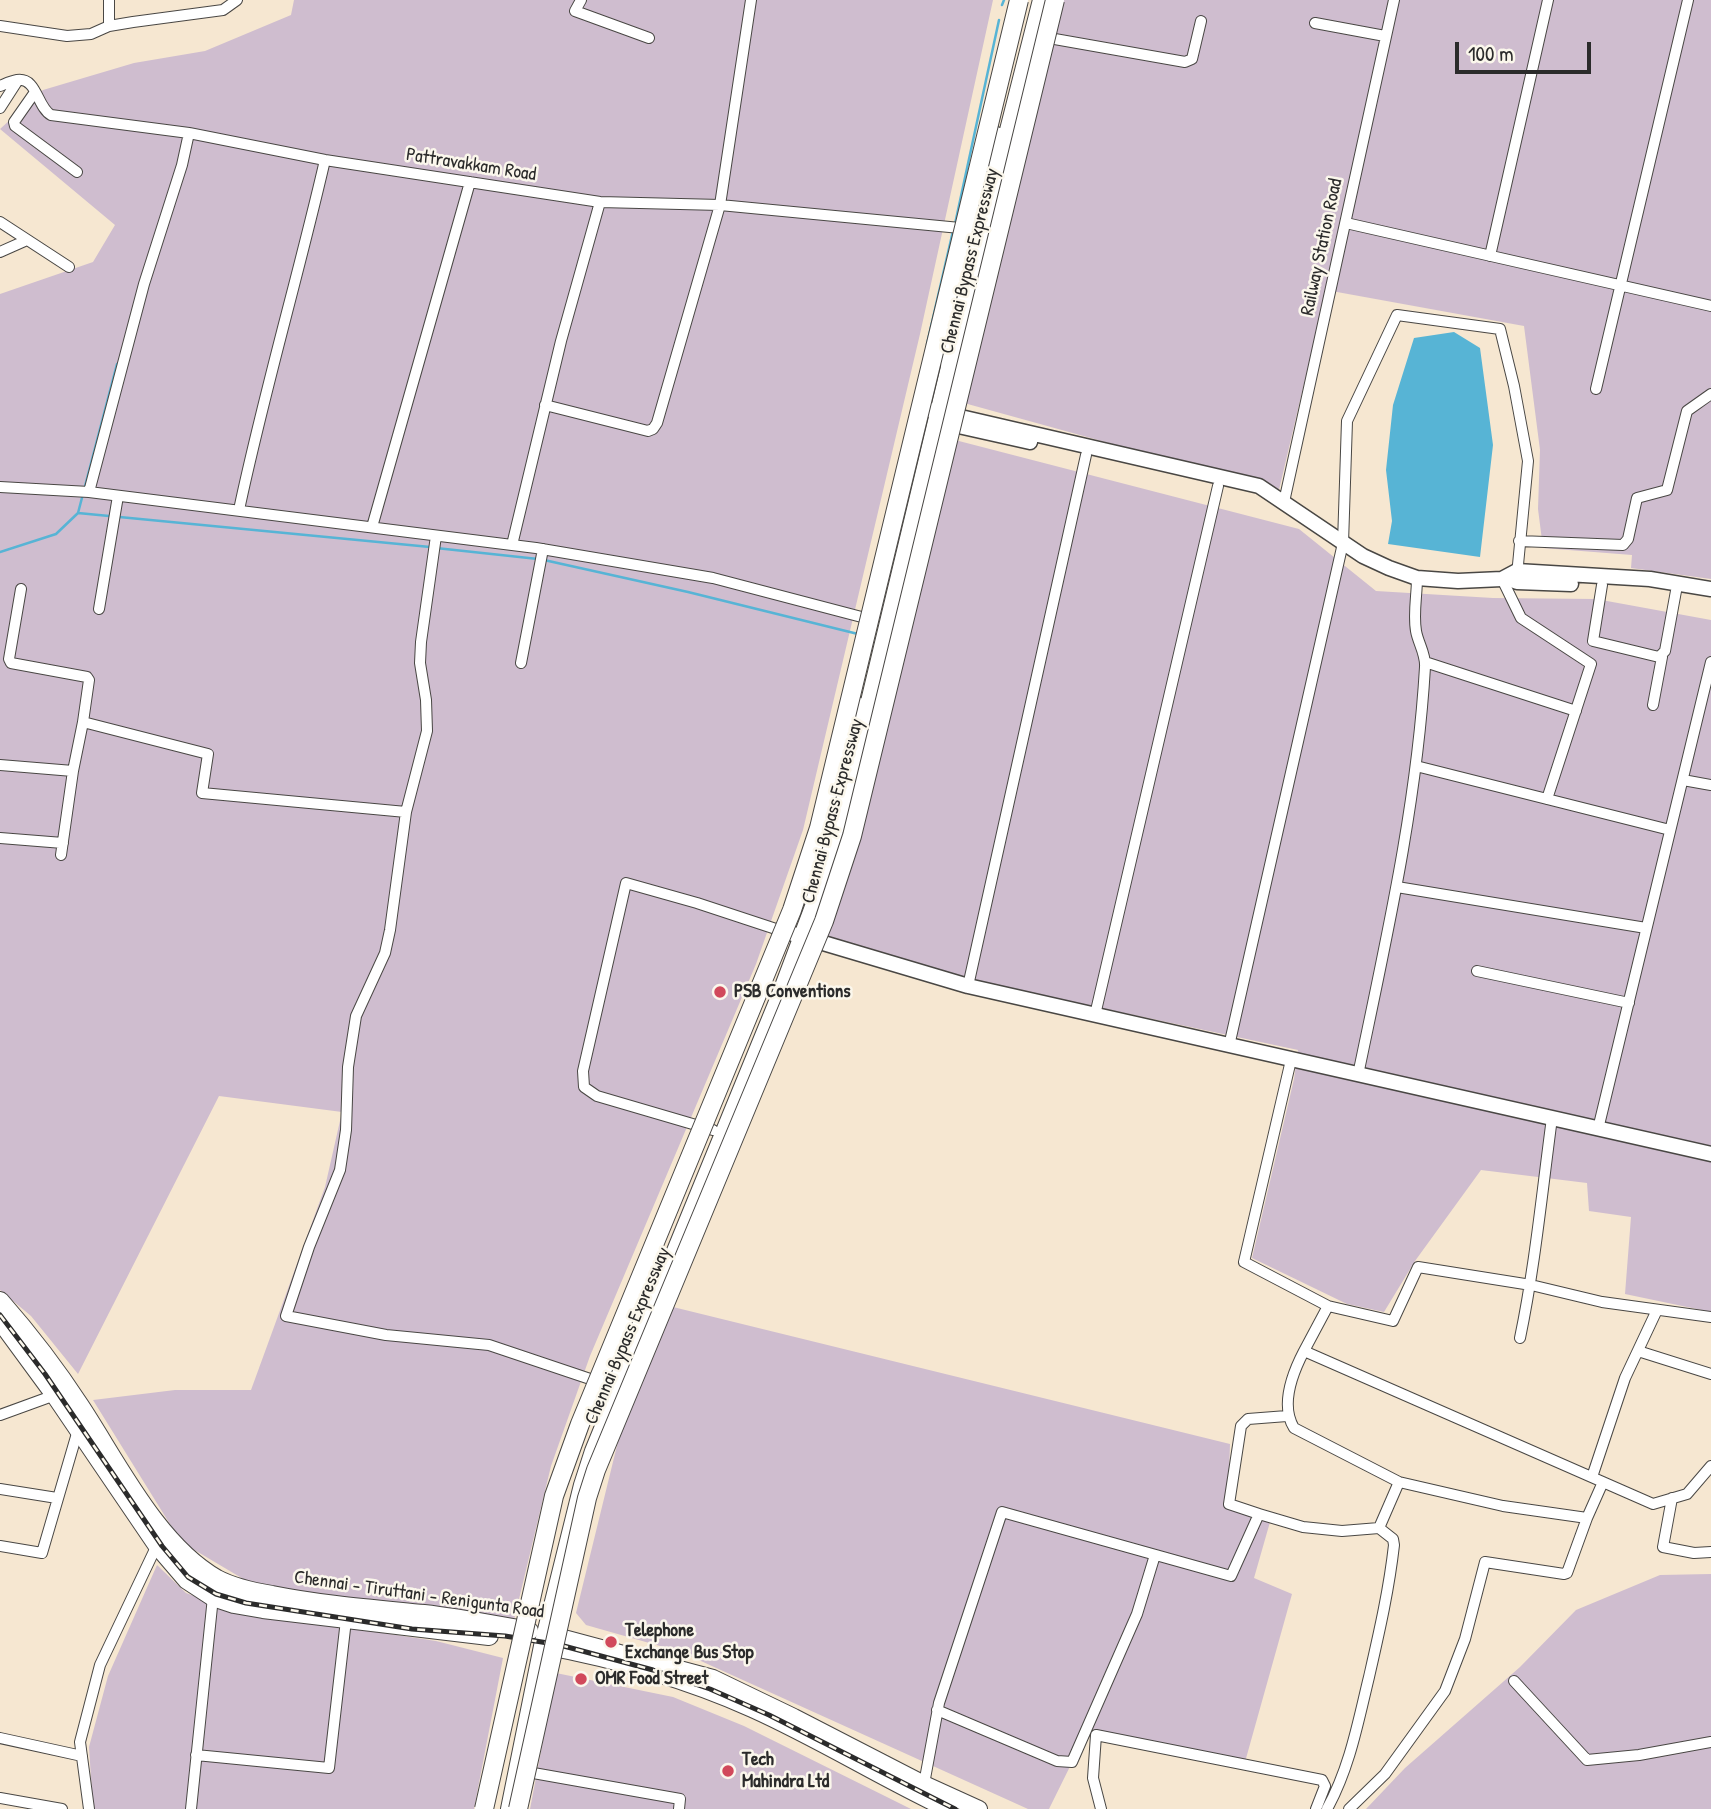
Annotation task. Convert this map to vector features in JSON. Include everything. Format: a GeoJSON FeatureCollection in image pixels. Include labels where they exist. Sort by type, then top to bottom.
{"type":"FeatureCollection","features":[{"type":"Feature","properties":{"kind":"highway","name":"Chennai Bypass Expressway"},"geometry":{"type":"LineString","coordinates":[[484,1809],[554,1496],[579,1424],[792,910],[819,828],[1017,0]]}},
{"type":"Feature","properties":{"kind":"highway"},"geometry":{"type":"LineString","coordinates":[[944,360],[1031,0]]}},
{"type":"Feature","properties":{"kind":"highway"},"geometry":{"type":"LineString","coordinates":[[944,360],[1042,0]]}},
{"type":"Feature","properties":{"kind":"highway","name":"Chennai Bypass Expressway"},"geometry":{"type":"LineString","coordinates":[[518,1809],[584,1512],[596,1470],[824,921],[852,836],[1057,0]]}},
{"type":"Feature","properties":{"kind":"highway","name":"Chennai - Tiruttani - Renigunta Road"},"geometry":{"type":"LineString","coordinates":[[0,1301],[37,1345],[158,1525],[176,1548],[196,1566],[218,1580],[244,1590],[306,1602],[450,1617],[536,1638]]}},
{"type":"Feature","properties":{"kind":"highway","name":"Chennai - Tiruttani - Renigunta Road"},"geometry":{"type":"LineString","coordinates":[[0,1320],[55,1395],[157,1545],[187,1580],[213,1597],[234,1604],[346,1620],[536,1638]]}},
{"type":"Feature","properties":{"kind":"main road"},"geometry":{"type":"LineString","coordinates":[[944,360],[930,344],[955,227],[1017,0]]}},
{"type":"Feature","properties":{"kind":"main road"},"geometry":{"type":"LineString","coordinates":[[944,360],[972,354],[1057,0]]}},
{"type":"Feature","properties":{"kind":"main road"},"geometry":{"type":"LineString","coordinates":[[509,1809],[560,1506],[605,1384],[832,856],[872,620],[932,415],[944,360]]}},
{"type":"Feature","properties":{"kind":"main road"},"geometry":{"type":"LineString","coordinates":[[932,415],[1259,496],[1270,493]]}},
{"type":"Feature","properties":{"kind":"main road"},"geometry":{"type":"LineString","coordinates":[[932,415],[1259,486],[1343,543],[1389,568],[1417,578],[1458,581],[1510,578],[1650,579],[1711,589]]}},
{"type":"Feature","properties":{"kind":"main road"},"geometry":{"type":"LineString","coordinates":[[1510,578],[1676,591],[1711,598]]}},
{"type":"Feature","properties":{"kind":"main road"},"geometry":{"type":"LineString","coordinates":[[797,936],[968,986],[1711,1154]]}},
{"type":"Feature","properties":{"kind":"main road"},"geometry":{"type":"LineString","coordinates":[[492,1809],[536,1638],[593,1451],[797,936]]}},
{"type":"Feature","properties":{"kind":"main road","name":"Chennai - Tiruttani - Renigunta Road"},"geometry":{"type":"LineString","coordinates":[[536,1638],[713,1678],[947,1809]]}},
{"type":"Feature","properties":{"kind":"main road","name":"Chennai - Tiruttani - Renigunta Road"},"geometry":{"type":"LineString","coordinates":[[849,1752],[979,1809]]}},
{"type":"Feature","properties":{"kind":"street"},"geometry":{"type":"LineString","coordinates":[[109,0],[109,26]]}},
{"type":"Feature","properties":{"kind":"street"},"geometry":{"type":"LineString","coordinates":[[0,26],[67,36],[91,34],[109,26],[223,10],[237,0]]}},
{"type":"Feature","properties":{"kind":"street"},"geometry":{"type":"LineString","coordinates":[[581,0],[575,11],[649,38]]}},
{"type":"Feature","properties":{"kind":"street"},"geometry":{"type":"LineString","coordinates":[[545,405],[648,431],[657,423],[720,205],[751,0]]}},
{"type":"Feature","properties":{"kind":"street","name":"Railway Station Road"},"geometry":{"type":"LineString","coordinates":[[1284,502],[1394,0]]}},
{"type":"Feature","properties":{"kind":"street"},"geometry":{"type":"LineString","coordinates":[[1490,256],[1548,0]]}},
{"type":"Feature","properties":{"kind":"street"},"geometry":{"type":"LineString","coordinates":[[1597,389],[1688,0]]}},
{"type":"Feature","properties":{"kind":"street"},"geometry":{"type":"LineString","coordinates":[[1049,38],[1185,62],[1192,58],[1201,21]]}},
{"type":"Feature","properties":{"kind":"street"},"geometry":{"type":"LineString","coordinates":[[1315,23],[1385,37]]}},
{"type":"Feature","properties":{"kind":"street"},"geometry":{"type":"LineString","coordinates":[[0,86],[18,80]]}},
{"type":"Feature","properties":{"kind":"street"},"geometry":{"type":"LineString","coordinates":[[0,108],[18,80]]}},
{"type":"Feature","properties":{"kind":"street","name":"Pattravakkam Road"},"geometry":{"type":"LineString","coordinates":[[18,80],[31,85],[45,112],[51,115],[189,134],[326,160],[600,202],[720,205],[955,227]]}},
{"type":"Feature","properties":{"kind":"street"},"geometry":{"type":"LineString","coordinates":[[35,92],[14,122],[15,126],[77,172]]}},
{"type":"Feature","properties":{"kind":"street"},"geometry":{"type":"LineString","coordinates":[[89,492],[144,284],[182,165],[189,134]]}},
{"type":"Feature","properties":{"kind":"street"},"geometry":{"type":"LineString","coordinates":[[239,510],[253,442],[300,269],[326,160]]}},
{"type":"Feature","properties":{"kind":"street"},"geometry":{"type":"LineString","coordinates":[[372,527],[470,182]]}},
{"type":"Feature","properties":{"kind":"street"},"geometry":{"type":"LineString","coordinates":[[512,545],[545,405],[600,202]]}},
{"type":"Feature","properties":{"kind":"street"},"geometry":{"type":"LineString","coordinates":[[0,222],[69,267]]}},
{"type":"Feature","properties":{"kind":"street"},"geometry":{"type":"LineString","coordinates":[[1346,223],[1711,306]]}},
{"type":"Feature","properties":{"kind":"street"},"geometry":{"type":"LineString","coordinates":[[0,252],[27,240]]}},
{"type":"Feature","properties":{"kind":"street"},"geometry":{"type":"LineString","coordinates":[[1228,1046],[1343,543],[1347,421],[1397,315],[1500,329],[1528,461],[1519,541],[1510,578],[1521,618],[1591,664],[1547,799]]}},
{"type":"Feature","properties":{"kind":"street"},"geometry":{"type":"LineString","coordinates":[[1519,541],[1623,545],[1628,538],[1637,498],[1667,491],[1687,411],[1711,394]]}},
{"type":"Feature","properties":{"kind":"street"},"geometry":{"type":"LineString","coordinates":[[968,986],[1086,455]]}},
{"type":"Feature","properties":{"kind":"street"},"geometry":{"type":"LineString","coordinates":[[1095,1015],[1218,486]]}},
{"type":"Feature","properties":{"kind":"street"},"geometry":{"type":"LineString","coordinates":[[0,487],[89,492],[372,527],[435,544],[512,545],[543,549],[713,578],[872,620]]}},
{"type":"Feature","properties":{"kind":"street"},"geometry":{"type":"LineString","coordinates":[[99,609],[118,496]]}},
{"type":"Feature","properties":{"kind":"street"},"geometry":{"type":"LineString","coordinates":[[435,544],[420,663],[426,700],[427,731],[406,812],[390,930],[385,953],[356,1016],[348,1067],[346,1130],[340,1170],[309,1247],[286,1316],[386,1335],[489,1345],[605,1384]]}},
{"type":"Feature","properties":{"kind":"street"},"geometry":{"type":"LineString","coordinates":[[521,663],[543,549]]}},
{"type":"Feature","properties":{"kind":"street"},"geometry":{"type":"LineString","coordinates":[[1358,1075],[1405,846],[1416,766],[1425,662],[1416,630],[1417,578]]}},
{"type":"Feature","properties":{"kind":"street"},"geometry":{"type":"LineString","coordinates":[[1602,585],[1593,642],[1662,657]]}},
{"type":"Feature","properties":{"kind":"street"},"geometry":{"type":"LineString","coordinates":[[21,589],[9,659],[11,663],[87,677],[89,680],[61,855]]}},
{"type":"Feature","properties":{"kind":"street"},"geometry":{"type":"LineString","coordinates":[[1653,705],[1676,591]]}},
{"type":"Feature","properties":{"kind":"street"},"geometry":{"type":"LineString","coordinates":[[1425,662],[1576,711]]}},
{"type":"Feature","properties":{"kind":"street"},"geometry":{"type":"LineString","coordinates":[[1598,1129],[1711,662]]}},
{"type":"Feature","properties":{"kind":"street"},"geometry":{"type":"LineString","coordinates":[[83,722],[208,754],[202,793],[406,812]]}},
{"type":"Feature","properties":{"kind":"street"},"geometry":{"type":"LineString","coordinates":[[0,765],[73,771]]}},
{"type":"Feature","properties":{"kind":"street"},"geometry":{"type":"LineString","coordinates":[[1416,766],[1670,830]]}},
{"type":"Feature","properties":{"kind":"street"},"geometry":{"type":"LineString","coordinates":[[1683,780],[1711,785]]}},
{"type":"Feature","properties":{"kind":"street"},"geometry":{"type":"LineString","coordinates":[[0,838],[63,843]]}},
{"type":"Feature","properties":{"kind":"street"},"geometry":{"type":"LineString","coordinates":[[713,1130],[597,1096],[584,1087],[583,1072],[626,883],[797,936]]}},
{"type":"Feature","properties":{"kind":"street"},"geometry":{"type":"LineString","coordinates":[[1397,887],[1646,928]]}},
{"type":"Feature","properties":{"kind":"street"},"geometry":{"type":"LineString","coordinates":[[1477,971],[1629,1003]]}},
{"type":"Feature","properties":{"kind":"street"},"geometry":{"type":"LineString","coordinates":[[1291,1060],[1244,1262],[1328,1306],[1393,1321],[1418,1268],[1531,1285],[1602,1302],[1711,1317]]}},
{"type":"Feature","properties":{"kind":"street"},"geometry":{"type":"LineString","coordinates":[[1520,1338],[1531,1285],[1552,1118]]}},
{"type":"Feature","properties":{"kind":"street"},"geometry":{"type":"LineString","coordinates":[[1328,1306],[1292,1373],[1287,1416],[1294,1428],[1399,1482],[1503,1506],[1587,1518]]}},
{"type":"Feature","properties":{"kind":"street"},"geometry":{"type":"LineString","coordinates":[[1592,1477],[1625,1378],[1657,1310]]}},
{"type":"Feature","properties":{"kind":"street"},"geometry":{"type":"LineString","coordinates":[[1638,1351],[1711,1374]]}},
{"type":"Feature","properties":{"kind":"street"},"geometry":{"type":"LineString","coordinates":[[1304,1352],[1653,1504],[1687,1494],[1711,1466]]}},
{"type":"Feature","properties":{"kind":"street"},"geometry":{"type":"LineString","coordinates":[[0,1415],[55,1395]]}},
{"type":"Feature","properties":{"kind":"street"},"geometry":{"type":"LineString","coordinates":[[1287,1416],[1248,1419],[1241,1426],[1229,1504],[1304,1527],[1342,1531],[1379,1528],[1392,1539],[1394,1545],[1389,1592],[1355,1736],[1342,1782],[1327,1809]]}},
{"type":"Feature","properties":{"kind":"street"},"geometry":{"type":"LineString","coordinates":[[0,1546],[42,1553],[78,1429]]}},
{"type":"Feature","properties":{"kind":"street"},"geometry":{"type":"LineString","coordinates":[[1379,1528],[1399,1482]]}},
{"type":"Feature","properties":{"kind":"street"},"geometry":{"type":"LineString","coordinates":[[1349,1809],[1385,1774],[1445,1691],[1465,1639],[1485,1562],[1567,1573],[1603,1482]]}},
{"type":"Feature","properties":{"kind":"street"},"geometry":{"type":"LineString","coordinates":[[0,1489],[57,1498]]}},
{"type":"Feature","properties":{"kind":"street"},"geometry":{"type":"LineString","coordinates":[[1672,1499],[1663,1547],[1694,1553],[1711,1552]]}},
{"type":"Feature","properties":{"kind":"street"},"geometry":{"type":"LineString","coordinates":[[924,1784],[937,1710],[1002,1512],[1231,1576],[1259,1514]]}},
{"type":"Feature","properties":{"kind":"street"},"geometry":{"type":"LineString","coordinates":[[89,1809],[80,1742],[100,1665],[157,1545]]}},
{"type":"Feature","properties":{"kind":"street"},"geometry":{"type":"LineString","coordinates":[[937,1710],[1057,1761],[1072,1762],[1137,1614],[1155,1555]]}},
{"type":"Feature","properties":{"kind":"street"},"geometry":{"type":"LineString","coordinates":[[191,1809],[213,1597]]}},
{"type":"Feature","properties":{"kind":"street"},"geometry":{"type":"LineString","coordinates":[[196,1755],[329,1768],[346,1620]]}},
{"type":"Feature","properties":{"kind":"street"},"geometry":{"type":"LineString","coordinates":[[1514,1681],[1587,1760],[1651,1753],[1711,1742]]}},
{"type":"Feature","properties":{"kind":"street"},"geometry":{"type":"LineString","coordinates":[[1101,1809],[1093,1778],[1095,1738],[1099,1735],[1322,1780],[1325,1786],[1316,1809]]}},
{"type":"Feature","properties":{"kind":"street"},"geometry":{"type":"LineString","coordinates":[[0,1738],[82,1756]]}},
{"type":"Feature","properties":{"kind":"street"},"geometry":{"type":"LineString","coordinates":[[516,1770],[680,1799],[679,1809]]}},
{"type":"Feature","properties":{"kind":"street"},"geometry":{"type":"LineString","coordinates":[[0,1798],[62,1809]]}},
{"type":"Feature","properties":{"kind":"shaded area"},"geometry":{"type":"Polygon","coordinates":[[[294,0],[993,0],[920,334],[803,830],[756,964],[590,1356],[551,1466],[514,1620],[340,1601],[245,1580],[181,1542],[93,1400],[175,1390],[251,1390],[325,1187],[342,1112],[219,1096],[78,1374],[31,1316],[0,1290],[0,294],[93,262],[115,225],[0,129],[43,90],[134,63],[205,51],[291,15],[294,0]]]}},
{"type":"Feature","properties":{"kind":"shaded area"},"geometry":{"type":"Polygon","coordinates":[[[1063,0],[1711,0],[1711,579],[1631,568],[1632,555],[1543,548],[1538,509],[1540,450],[1524,326],[1326,290],[1279,490],[964,403],[1063,0]]]}},
{"type":"Feature","properties":{"kind":"shaded area"},"geometry":{"type":"Polygon","coordinates":[[[955,440],[1299,529],[1376,591],[1493,598],[1596,599],[1711,620],[1711,1312],[1625,1294],[1631,1217],[1589,1211],[1587,1183],[1481,1170],[1415,1261],[1384,1312],[1347,1304],[1252,1258],[1294,1079],[1298,1050],[960,978],[825,940],[955,440]]]}},
{"type":"Feature","properties":{"kind":"shaded area"},"geometry":{"type":"Polygon","coordinates":[[[673,1307],[1230,1444],[1228,1507],[1270,1522],[1254,1578],[1292,1594],[1245,1762],[1088,1730],[1049,1809],[1028,1809],[681,1652],[586,1625],[576,1613],[623,1421],[673,1307]]]}},
{"type":"Feature","properties":{"kind":"shaded area"},"geometry":{"type":"Polygon","coordinates":[[[157,1565],[186,1593],[232,1610],[436,1641],[503,1658],[474,1809],[93,1809],[89,1747],[108,1676],[157,1565]]]}},
{"type":"Feature","properties":{"kind":"shaded area"},"geometry":{"type":"Polygon","coordinates":[[[1711,1574],[1711,1809],[1366,1809],[1405,1768],[1520,1667],[1576,1610],[1660,1575],[1711,1574]]]}},
{"type":"Feature","properties":{"kind":"shaded area"},"geometry":{"type":"Polygon","coordinates":[[[556,1673],[673,1697],[744,1726],[911,1809],[530,1809],[556,1673]]]}},
{"type":"Feature","properties":{"kind":"water"},"geometry":{"type":"Polygon","coordinates":[[[1454,332],[1480,348],[1493,445],[1480,557],[1388,544],[1392,521],[1386,470],[1393,405],[1414,338],[1454,332]]]}},
{"type":"Feature","properties":{"kind":"waterway"},"geometry":{"type":"LineString","coordinates":[[1002,5],[1004,0]]}},
{"type":"Feature","properties":{"kind":"waterway"},"geometry":{"type":"LineString","coordinates":[[955,224],[999,20]]}},
{"type":"Feature","properties":{"kind":"waterway"},"geometry":{"type":"LineString","coordinates":[[927,344],[953,231]]}},
{"type":"Feature","properties":{"kind":"waterway"},"geometry":{"type":"LineString","coordinates":[[0,552],[56,534],[78,513],[117,364]]}},
{"type":"Feature","properties":{"kind":"waterway"},"geometry":{"type":"LineString","coordinates":[[78,513],[430,547]]}},
{"type":"Feature","properties":{"kind":"waterway"},"geometry":{"type":"LineString","coordinates":[[436,548],[538,559]]}},
{"type":"Feature","properties":{"kind":"waterway"},"geometry":{"type":"LineString","coordinates":[[544,560],[858,634]]}},
{"type":"Feature","properties":{"kind":"railway"},"geometry":{"type":"LineString","coordinates":[[0,1315],[45,1374],[162,1546],[188,1577],[216,1594],[246,1603],[412,1629],[505,1636],[560,1645],[653,1670],[710,1689],[769,1715],[955,1809]]}},
{"type":"Feature","properties":{"kind":"place","name":"PSB Conventions"},"geometry":{"type":"Point","coordinates":[720,992]}},
{"type":"Feature","properties":{"kind":"place","name":"Telephone Exchange Bus Stop"},"geometry":{"type":"Point","coordinates":[611,1642]}},
{"type":"Feature","properties":{"kind":"place","name":"OMR Food Street"},"geometry":{"type":"Point","coordinates":[581,1679]}},
{"type":"Feature","properties":{"kind":"place","name":"Tech Mahindra Ltd"},"geometry":{"type":"Point","coordinates":[728,1771]}}]}
